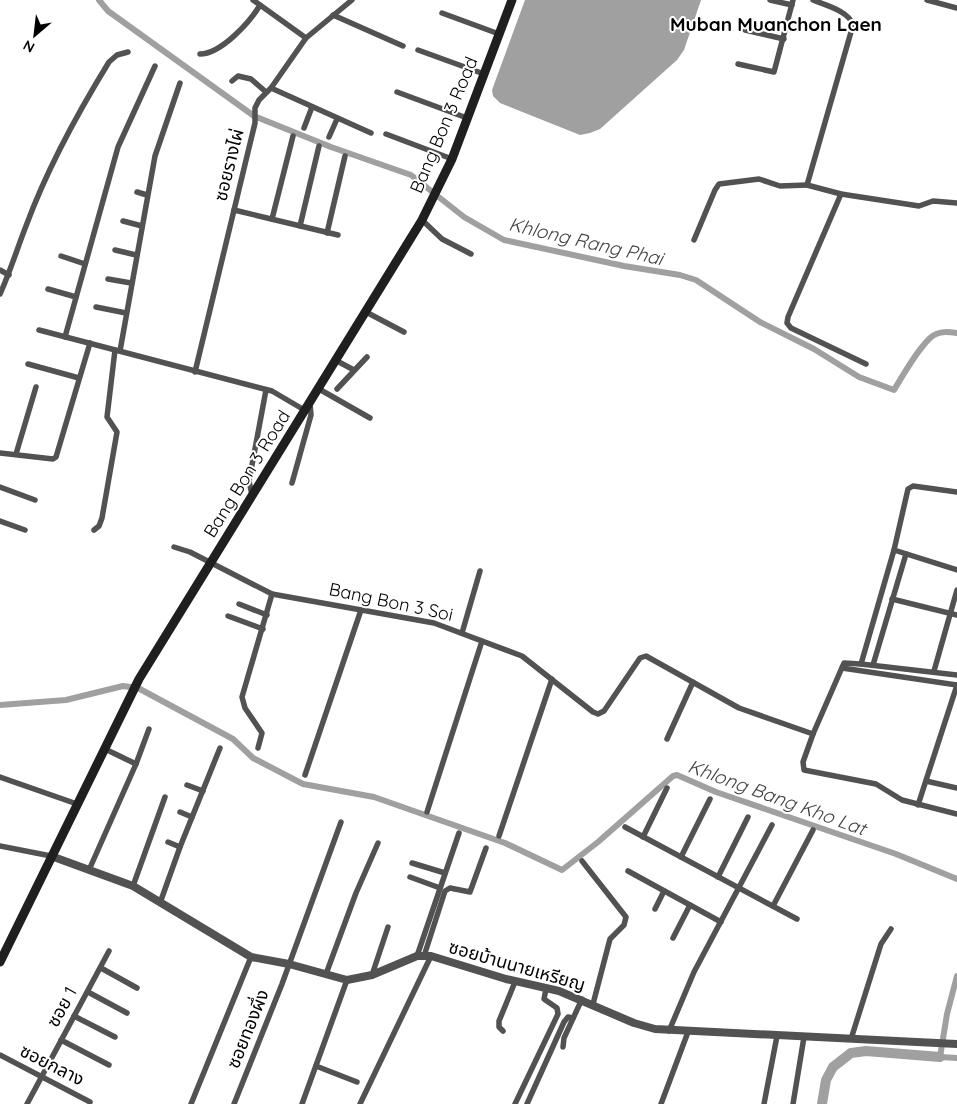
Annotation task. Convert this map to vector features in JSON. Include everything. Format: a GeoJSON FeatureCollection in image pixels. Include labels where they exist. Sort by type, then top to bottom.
{"type":"FeatureCollection","features":[{"type":"Feature","properties":{"kind":"main road","name":"Bang Bon 3 Road"},"geometry":{"type":"LineString","coordinates":[[0,962],[139,679],[308,408],[422,220],[452,159],[512,0]]}},
{"type":"Feature","properties":{"kind":"street"},"geometry":{"type":"LineString","coordinates":[[253,0],[306,38]]}},
{"type":"Feature","properties":{"kind":"street","name":"ซอยรางไผ่"},"geometry":{"type":"LineString","coordinates":[[196,372],[255,123],[255,108],[306,38],[352,0]]}},
{"type":"Feature","properties":{"kind":"street"},"geometry":{"type":"LineString","coordinates":[[738,64],[774,72],[793,2],[770,0]]}},
{"type":"Feature","properties":{"kind":"street"},"geometry":{"type":"LineString","coordinates":[[807,185],[853,25],[850,18],[844,14],[813,0]]}},
{"type":"Feature","properties":{"kind":"street"},"geometry":{"type":"LineString","coordinates":[[927,0],[957,8]]}},
{"type":"Feature","properties":{"kind":"street"},"geometry":{"type":"LineString","coordinates":[[200,54],[209,52],[238,33],[260,5]]}},
{"type":"Feature","properties":{"kind":"street"},"geometry":{"type":"LineString","coordinates":[[442,13],[499,34]]}},
{"type":"Feature","properties":{"kind":"street"},"geometry":{"type":"LineString","coordinates":[[333,16],[403,46]]}},
{"type":"Feature","properties":{"kind":"street"},"geometry":{"type":"LineString","coordinates":[[745,30],[784,39]]}},
{"type":"Feature","properties":{"kind":"street"},"geometry":{"type":"LineString","coordinates":[[418,50],[484,74]]}},
{"type":"Feature","properties":{"kind":"street"},"geometry":{"type":"LineString","coordinates":[[0,294],[9,275],[25,227],[71,125],[109,62],[117,54],[128,52]]}},
{"type":"Feature","properties":{"kind":"street"},"geometry":{"type":"LineString","coordinates":[[65,337],[118,148],[156,66]]}},
{"type":"Feature","properties":{"kind":"street"},"geometry":{"type":"LineString","coordinates":[[232,81],[238,76],[245,76],[268,90],[371,133]]}},
{"type":"Feature","properties":{"kind":"street"},"geometry":{"type":"LineString","coordinates":[[94,530],[99,526],[102,518],[117,432],[108,417],[130,283],[155,156],[180,83]]}},
{"type":"Feature","properties":{"kind":"street"},"geometry":{"type":"LineString","coordinates":[[397,92],[467,118]]}},
{"type":"Feature","properties":{"kind":"street"},"geometry":{"type":"LineString","coordinates":[[304,128],[312,108]]}},
{"type":"Feature","properties":{"kind":"street"},"geometry":{"type":"LineString","coordinates":[[329,138],[338,119]]}},
{"type":"Feature","properties":{"kind":"street"},"geometry":{"type":"LineString","coordinates":[[386,134],[452,159]]}},
{"type":"Feature","properties":{"kind":"street"},"geometry":{"type":"LineString","coordinates":[[272,219],[293,136]]}},
{"type":"Feature","properties":{"kind":"street"},"geometry":{"type":"LineString","coordinates":[[300,226],[319,146]]}},
{"type":"Feature","properties":{"kind":"street"},"geometry":{"type":"LineString","coordinates":[[326,232],[345,156]]}},
{"type":"Feature","properties":{"kind":"street"},"geometry":{"type":"LineString","coordinates":[[694,240],[715,190],[720,184],[759,180],[780,186],[807,185],[841,194],[919,206],[933,201],[957,203]]}},
{"type":"Feature","properties":{"kind":"street"},"geometry":{"type":"LineString","coordinates":[[137,192],[147,195]]}},
{"type":"Feature","properties":{"kind":"street"},"geometry":{"type":"LineString","coordinates":[[841,194],[788,317],[788,324],[790,328],[866,364]]}},
{"type":"Feature","properties":{"kind":"street"},"geometry":{"type":"LineString","coordinates":[[234,210],[338,235]]}},
{"type":"Feature","properties":{"kind":"street"},"geometry":{"type":"LineString","coordinates":[[422,220],[442,239],[471,254]]}},
{"type":"Feature","properties":{"kind":"street"},"geometry":{"type":"LineString","coordinates":[[123,221],[142,226]]}},
{"type":"Feature","properties":{"kind":"street"},"geometry":{"type":"LineString","coordinates":[[115,250],[136,255]]}},
{"type":"Feature","properties":{"kind":"street"},"geometry":{"type":"LineString","coordinates":[[62,256],[85,264]]}},
{"type":"Feature","properties":{"kind":"street"},"geometry":{"type":"LineString","coordinates":[[0,270],[9,275]]}},
{"type":"Feature","properties":{"kind":"street"},"geometry":{"type":"LineString","coordinates":[[108,279],[130,283]]}},
{"type":"Feature","properties":{"kind":"street"},"geometry":{"type":"LineString","coordinates":[[48,289],[76,298]]}},
{"type":"Feature","properties":{"kind":"street"},"geometry":{"type":"LineString","coordinates":[[96,307],[126,313]]}},
{"type":"Feature","properties":{"kind":"street"},"geometry":{"type":"LineString","coordinates":[[366,312],[404,332]]}},
{"type":"Feature","properties":{"kind":"street"},"geometry":{"type":"LineString","coordinates":[[40,330],[266,390],[308,408],[311,415],[292,483]]}},
{"type":"Feature","properties":{"kind":"street"},"geometry":{"type":"LineString","coordinates":[[0,453],[56,457],[90,344]]}},
{"type":"Feature","properties":{"kind":"street"},"geometry":{"type":"LineString","coordinates":[[337,389],[366,357]]}},
{"type":"Feature","properties":{"kind":"street"},"geometry":{"type":"LineString","coordinates":[[336,360],[354,370]]}},
{"type":"Feature","properties":{"kind":"street"},"geometry":{"type":"LineString","coordinates":[[28,364],[79,378]]}},
{"type":"Feature","properties":{"kind":"street"},"geometry":{"type":"LineString","coordinates":[[16,454],[36,387]]}},
{"type":"Feature","properties":{"kind":"street"},"geometry":{"type":"LineString","coordinates":[[319,389],[370,418]]}},
{"type":"Feature","properties":{"kind":"street"},"geometry":{"type":"LineString","coordinates":[[252,495],[249,481],[266,390]]}},
{"type":"Feature","properties":{"kind":"street"},"geometry":{"type":"LineString","coordinates":[[861,664],[894,550],[908,489],[913,486],[957,492]]}},
{"type":"Feature","properties":{"kind":"street"},"geometry":{"type":"LineString","coordinates":[[0,487],[35,500]]}},
{"type":"Feature","properties":{"kind":"street"},"geometry":{"type":"LineString","coordinates":[[0,521],[26,530]]}},
{"type":"Feature","properties":{"kind":"street","name":"Bang Bon 3 Soi"},"geometry":{"type":"LineString","coordinates":[[174,547],[190,552],[210,564],[272,594],[434,623],[526,658],[598,714],[604,711],[643,657],[739,708],[813,734]]}},
{"type":"Feature","properties":{"kind":"street"},"geometry":{"type":"LineString","coordinates":[[894,550],[957,570]]}},
{"type":"Feature","properties":{"kind":"street"},"geometry":{"type":"LineString","coordinates":[[873,665],[906,554]]}},
{"type":"Feature","properties":{"kind":"street"},"geometry":{"type":"LineString","coordinates":[[462,633],[480,571]]}},
{"type":"Feature","properties":{"kind":"street"},"geometry":{"type":"LineString","coordinates":[[934,671],[957,590]]}},
{"type":"Feature","properties":{"kind":"street"},"geometry":{"type":"LineString","coordinates":[[258,748],[262,733],[245,708],[242,697],[272,594]]}},
{"type":"Feature","properties":{"kind":"street"},"geometry":{"type":"LineString","coordinates":[[892,598],[957,615]]}},
{"type":"Feature","properties":{"kind":"street"},"geometry":{"type":"LineString","coordinates":[[239,604],[266,615]]}},
{"type":"Feature","properties":{"kind":"street"},"geometry":{"type":"LineString","coordinates":[[305,775],[361,610]]}},
{"type":"Feature","properties":{"kind":"street"},"geometry":{"type":"LineString","coordinates":[[228,616],[263,629]]}},
{"type":"Feature","properties":{"kind":"street"},"geometry":{"type":"LineString","coordinates":[[427,812],[482,641]]}},
{"type":"Feature","properties":{"kind":"street"},"geometry":{"type":"LineString","coordinates":[[957,675],[846,662],[813,734],[803,762],[804,770],[876,784],[902,800],[957,814]]}},
{"type":"Feature","properties":{"kind":"street"},"geometry":{"type":"LineString","coordinates":[[842,668],[957,685],[918,805]]}},
{"type":"Feature","properties":{"kind":"street"},"geometry":{"type":"LineString","coordinates":[[498,836],[552,679]]}},
{"type":"Feature","properties":{"kind":"street"},"geometry":{"type":"LineString","coordinates":[[667,739],[693,682]]}},
{"type":"Feature","properties":{"kind":"street"},"geometry":{"type":"LineString","coordinates":[[90,870],[136,764],[149,729]]}},
{"type":"Feature","properties":{"kind":"street"},"geometry":{"type":"LineString","coordinates":[[160,903],[180,847],[220,748]]}},
{"type":"Feature","properties":{"kind":"street"},"geometry":{"type":"LineString","coordinates":[[105,749],[136,764]]}},
{"type":"Feature","properties":{"kind":"street"},"geometry":{"type":"LineString","coordinates":[[0,776],[77,804]]}},
{"type":"Feature","properties":{"kind":"street"},"geometry":{"type":"LineString","coordinates":[[926,781],[957,788]]}},
{"type":"Feature","properties":{"kind":"street"},"geometry":{"type":"LineString","coordinates":[[187,785],[202,792]]}},
{"type":"Feature","properties":{"kind":"street"},"geometry":{"type":"LineString","coordinates":[[643,837],[667,788]]}},
{"type":"Feature","properties":{"kind":"street"},"geometry":{"type":"LineString","coordinates":[[133,886],[165,796]]}},
{"type":"Feature","properties":{"kind":"street"},"geometry":{"type":"LineString","coordinates":[[681,857],[710,799]]}},
{"type":"Feature","properties":{"kind":"street"},"geometry":{"type":"LineString","coordinates":[[180,812],[192,817]]}},
{"type":"Feature","properties":{"kind":"street"},"geometry":{"type":"LineString","coordinates":[[718,877],[748,817]]}},
{"type":"Feature","properties":{"kind":"street","name":"ซอยทองผึ่ง"},"geometry":{"type":"LineString","coordinates":[[234,1104],[289,964],[341,822]]}},
{"type":"Feature","properties":{"kind":"street"},"geometry":{"type":"LineString","coordinates":[[668,1031],[694,972],[772,825]]}},
{"type":"Feature","properties":{"kind":"street"},"geometry":{"type":"LineString","coordinates":[[625,827],[797,919]]}},
{"type":"Feature","properties":{"kind":"street"},"geometry":{"type":"LineString","coordinates":[[773,906],[813,830]]}},
{"type":"Feature","properties":{"kind":"street"},"geometry":{"type":"LineString","coordinates":[[424,956],[440,888],[459,834]]}},
{"type":"Feature","properties":{"kind":"street"},"geometry":{"type":"LineString","coordinates":[[168,842],[180,847]]}},
{"type":"Feature","properties":{"kind":"street"},"geometry":{"type":"LineString","coordinates":[[326,974],[356,894],[378,843]]}},
{"type":"Feature","properties":{"kind":"street"},"geometry":{"type":"LineString","coordinates":[[0,846],[51,856],[133,886],[251,957],[289,964],[347,980],[372,975],[424,956]]}},
{"type":"Feature","properties":{"kind":"street"},"geometry":{"type":"LineString","coordinates":[[360,1104],[424,956],[446,892],[450,888],[470,892],[486,848]]}},
{"type":"Feature","properties":{"kind":"street"},"geometry":{"type":"LineString","coordinates":[[582,861],[626,917],[624,925],[610,939],[592,1004]]}},
{"type":"Feature","properties":{"kind":"street"},"geometry":{"type":"LineString","coordinates":[[412,863],[445,873]]}},
{"type":"Feature","properties":{"kind":"street"},"geometry":{"type":"LineString","coordinates":[[628,871],[721,922]]}},
{"type":"Feature","properties":{"kind":"street"},"geometry":{"type":"LineString","coordinates":[[410,877],[440,888]]}},
{"type":"Feature","properties":{"kind":"street"},"geometry":{"type":"LineString","coordinates":[[655,910],[664,891]]}},
{"type":"Feature","properties":{"kind":"street"},"geometry":{"type":"LineString","coordinates":[[673,938],[690,905]]}},
{"type":"Feature","properties":{"kind":"street"},"geometry":{"type":"LineString","coordinates":[[372,975],[388,927]]}},
{"type":"Feature","properties":{"kind":"street"},"geometry":{"type":"LineString","coordinates":[[851,1039],[881,944],[891,929]]}},
{"type":"Feature","properties":{"kind":"street","name":"ซอย 1"},"geometry":{"type":"LineString","coordinates":[[28,1104],[109,951]]}},
{"type":"Feature","properties":{"kind":"street","name":"ซอยบ้านนายเหรียญ"},"geometry":{"type":"LineString","coordinates":[[424,956],[582,999],[644,1026],[668,1031],[957,1044]]}},
{"type":"Feature","properties":{"kind":"street"},"geometry":{"type":"LineString","coordinates":[[191,1104],[251,957]]}},
{"type":"Feature","properties":{"kind":"street"},"geometry":{"type":"LineString","coordinates":[[101,968],[137,988]]}},
{"type":"Feature","properties":{"kind":"street"},"geometry":{"type":"LineString","coordinates":[[302,1104],[347,980]]}},
{"type":"Feature","properties":{"kind":"street"},"geometry":{"type":"LineString","coordinates":[[503,1031],[499,1026],[499,1021],[515,982]]}},
{"type":"Feature","properties":{"kind":"street"},"geometry":{"type":"LineString","coordinates":[[515,1104],[558,1014],[557,1008],[544,999],[546,988]]}},
{"type":"Feature","properties":{"kind":"street"},"geometry":{"type":"LineString","coordinates":[[88,992],[127,1013]]}},
{"type":"Feature","properties":{"kind":"street"},"geometry":{"type":"LineString","coordinates":[[563,1047],[562,1042],[582,999]]}},
{"type":"Feature","properties":{"kind":"street"},"geometry":{"type":"LineString","coordinates":[[74,1016],[115,1038]]}},
{"type":"Feature","properties":{"kind":"street"},"geometry":{"type":"LineString","coordinates":[[527,1104],[564,1022],[568,1017],[573,1018]]}},
{"type":"Feature","properties":{"kind":"street"},"geometry":{"type":"LineString","coordinates":[[661,1104],[688,1032]]}},
{"type":"Feature","properties":{"kind":"street"},"geometry":{"type":"LineString","coordinates":[[764,1104],[777,1036]]}},
{"type":"Feature","properties":{"kind":"street"},"geometry":{"type":"LineString","coordinates":[[793,1104],[804,1037]]}},
{"type":"Feature","properties":{"kind":"street"},"geometry":{"type":"LineString","coordinates":[[61,1040],[109,1065]]}},
{"type":"Feature","properties":{"kind":"street","name":"ซอยกลาง"},"geometry":{"type":"LineString","coordinates":[[0,1055],[90,1102]]}},
{"type":"Feature","properties":{"kind":"street"},"geometry":{"type":"LineString","coordinates":[[316,1066],[357,1082]]}},
{"type":"Feature","properties":{"kind":"shaded area"},"geometry":{"type":"Polygon","coordinates":[[[525,0],[701,0],[684,50],[677,60],[600,129],[580,135],[500,103],[493,96],[492,90],[525,0]]]}},
{"type":"Feature","properties":{"kind":"waterway","name":"Khlong Rang Phai"},"geometry":{"type":"LineString","coordinates":[[99,0],[108,11],[254,116],[331,147],[411,175],[464,217],[504,240],[624,266],[680,275],[696,280],[760,322],[814,349],[859,377],[894,390],[912,361],[929,339],[939,333],[957,333]]}},
{"type":"Feature","properties":{"kind":"waterway","name":"Khlong Bang Kho Lat"},"geometry":{"type":"LineString","coordinates":[[0,705],[66,700],[123,686],[138,688],[233,739],[253,758],[303,784],[374,797],[505,843],[562,870],[598,842],[673,776],[677,775],[716,792],[896,854],[957,879]]}},
{"type":"Feature","properties":{"kind":"waterway"},"geometry":{"type":"LineString","coordinates":[[957,976],[947,1014],[940,1057],[957,1058]]}},
{"type":"Feature","properties":{"kind":"waterway"},"geometry":{"type":"LineString","coordinates":[[822,1104],[826,1080],[833,1067],[851,1053],[866,1051],[940,1057]]}},
{"type":"Feature","properties":{"kind":"district","name":"Muban Muanchon Laen"},"geometry":{"type":"Point","coordinates":[776,24]}}]}
